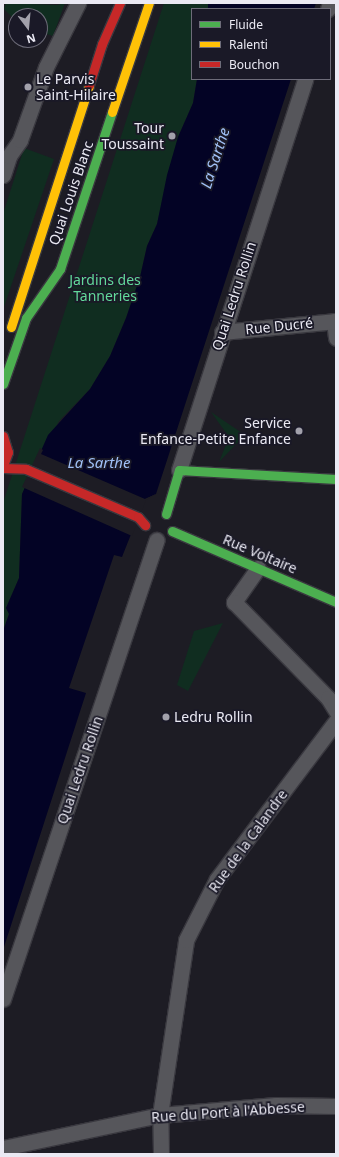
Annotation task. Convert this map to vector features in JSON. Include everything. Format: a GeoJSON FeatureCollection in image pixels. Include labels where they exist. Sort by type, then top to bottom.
{"type":"FeatureCollection","features":[{"type":"Feature","properties":{"kind":"main road","name":"Quai Louis Blanc"},"geometry":{"type":"LineString","coordinates":[[8,338],[102,44],[120,3]]}},
{"type":"Feature","properties":{"kind":"main road","name":"Quai Louis Blanc"},"geometry":{"type":"LineString","coordinates":[[3,384],[26,318],[60,269],[149,3]]}},
{"type":"Feature","properties":{"kind":"main road"},"geometry":{"type":"LineString","coordinates":[[3,436],[8,450],[16,464]]}},
{"type":"Feature","properties":{"kind":"main road"},"geometry":{"type":"LineString","coordinates":[[8,450],[3,467],[16,464],[138,517],[145,525],[151,537],[166,538],[172,531],[173,522],[166,514],[152,514],[138,517]]}},
{"type":"Feature","properties":{"kind":"main road"},"geometry":{"type":"LineString","coordinates":[[180,470],[336,479]]}},
{"type":"Feature","properties":{"kind":"main road","name":"Quai Ledru Rollin"},"geometry":{"type":"LineString","coordinates":[[166,514],[180,470]]}},
{"type":"Feature","properties":{"kind":"main road"},"geometry":{"type":"LineString","coordinates":[[145,525],[152,514]]}},
{"type":"Feature","properties":{"kind":"main road","name":"Rue Voltaire"},"geometry":{"type":"LineString","coordinates":[[172,531],[336,602]]}},
{"type":"Feature","properties":{"kind":"street"},"geometry":{"type":"LineString","coordinates":[[3,175],[9,156],[20,140],[46,67],[78,3]]}},
{"type":"Feature","properties":{"kind":"street","name":"Quai Ledru Rollin"},"geometry":{"type":"LineString","coordinates":[[180,470],[222,332],[305,80]]}},
{"type":"Feature","properties":{"kind":"street"},"geometry":{"type":"LineString","coordinates":[[335,321],[336,338]]}},
{"type":"Feature","properties":{"kind":"street","name":"Rue Ducré"},"geometry":{"type":"LineString","coordinates":[[222,332],[335,321]]}},
{"type":"Feature","properties":{"kind":"street","name":"Quai Ledru Rollin"},"geometry":{"type":"LineString","coordinates":[[3,1000],[151,537]]}},
{"type":"Feature","properties":{"kind":"street"},"geometry":{"type":"LineString","coordinates":[[258,568],[234,602],[328,698],[336,710]]}},
{"type":"Feature","properties":{"kind":"street","name":"Rue de la Calandre"},"geometry":{"type":"LineString","coordinates":[[161,1154],[160,1115],[186,940],[217,880],[336,721]]}},
{"type":"Feature","properties":{"kind":"street","name":"Rue du Port à l'Abbesse"},"geometry":{"type":"LineString","coordinates":[[3,1148],[160,1115],[276,1105],[336,1106]]}},
{"type":"Feature","properties":{"kind":"green space"},"geometry":{"type":"Polygon","coordinates":[[[6,3],[57,5],[65,3],[53,36],[48,34],[48,8],[8,8],[8,13],[4,9],[6,3]]]}},
{"type":"Feature","properties":{"kind":"green space","name":"Jardins des Tanneries"},"geometry":{"type":"Polygon","coordinates":[[[164,3],[208,3],[208,8],[191,8],[191,80],[197,80],[193,103],[178,137],[157,224],[147,246],[140,277],[126,318],[110,356],[90,389],[59,421],[22,494],[19,578],[6,608],[9,614],[3,631],[3,503],[164,3]]]}},
{"type":"Feature","properties":{"kind":"green space"},"geometry":{"type":"Polygon","coordinates":[[[24,148],[54,159],[3,310],[3,214],[24,148]]]}},
{"type":"Feature","properties":{"kind":"green space"},"geometry":{"type":"Polygon","coordinates":[[[211,412],[245,435],[219,462],[229,437],[211,412]]]}},
{"type":"Feature","properties":{"kind":"green space"},"geometry":{"type":"Polygon","coordinates":[[[223,623],[188,691],[177,685],[194,631],[223,623]]]}},
{"type":"Feature","properties":{"kind":"water"},"geometry":{"type":"Polygon","coordinates":[[[208,3],[316,3],[314,8],[208,8],[208,3]]]}},
{"type":"Feature","properties":{"kind":"water","name":"La Sarthe"},"geometry":{"type":"Polygon","coordinates":[[[197,80],[291,80],[156,494],[145,499],[122,557],[114,555],[69,688],[86,693],[3,950],[3,631],[9,614],[6,608],[19,578],[22,494],[48,435],[90,389],[110,356],[126,318],[140,277],[147,246],[157,224],[167,175],[178,137],[193,103],[197,80]]]}},
{"type":"Feature","properties":{"kind":"pier"},"geometry":{"type":"Polygon","coordinates":[[[40,448],[43,450],[41,454],[145,499],[158,493],[146,500],[132,536],[22,487],[40,448]]]}},
{"type":"Feature","properties":{"kind":"traffic: fast"},"geometry":{"type":"LineString","coordinates":[[3,384],[26,318],[60,269],[112,112]]}},
{"type":"Feature","properties":{"kind":"traffic: fast"},"geometry":{"type":"LineString","coordinates":[[166,514],[179,470],[336,479]]}},
{"type":"Feature","properties":{"kind":"traffic: fast"},"geometry":{"type":"LineString","coordinates":[[172,531],[336,602]]}},
{"type":"Feature","properties":{"kind":"traffic: slow"},"geometry":{"type":"LineString","coordinates":[[112,112],[149,3]]}},
{"type":"Feature","properties":{"kind":"traffic: slow"},"geometry":{"type":"LineString","coordinates":[[11,327],[89,85]]}},
{"type":"Feature","properties":{"kind":"traffic: jam"},"geometry":{"type":"LineString","coordinates":[[89,85],[102,44],[120,3]]}},
{"type":"Feature","properties":{"kind":"traffic: jam"},"geometry":{"type":"LineString","coordinates":[[3,436],[8,452],[3,466]]}},
{"type":"Feature","properties":{"kind":"traffic: jam"},"geometry":{"type":"LineString","coordinates":[[3,468],[26,469],[138,517],[145,525]]}},
{"type":"Feature","properties":{"kind":"place","name":"Le Parvis Saint-Hilaire"},"geometry":{"type":"Point","coordinates":[28,87]}},
{"type":"Feature","properties":{"kind":"place","name":"Tour Toussaint"},"geometry":{"type":"Point","coordinates":[172,136]}},
{"type":"Feature","properties":{"kind":"place","name":"Service Enfance-Petite Enfance"},"geometry":{"type":"Point","coordinates":[299,431]}},
{"type":"Feature","properties":{"kind":"place","name":"Ledru Rollin"},"geometry":{"type":"Point","coordinates":[166,717]}}]}
